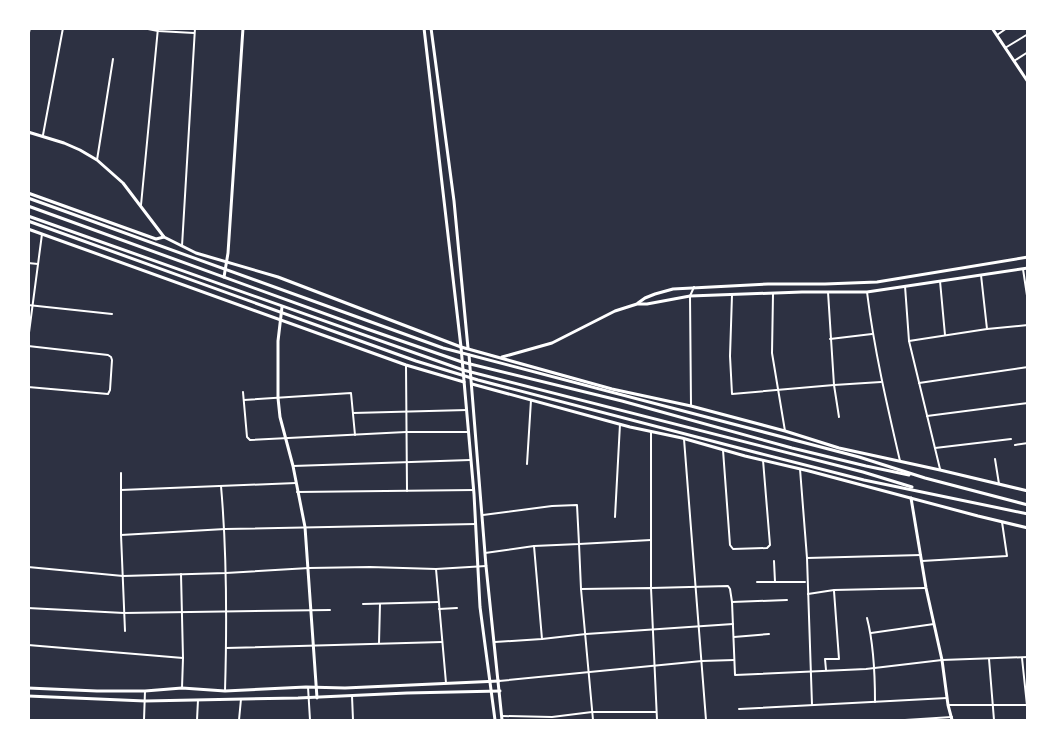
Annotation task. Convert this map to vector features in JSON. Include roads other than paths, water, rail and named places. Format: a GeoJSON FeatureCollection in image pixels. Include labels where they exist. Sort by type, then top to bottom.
{"type":"FeatureCollection","features":[{"type":"Feature","properties":{"kind":"street"},"geometry":{"type":"LineString","coordinates":[[28,37],[30,28]]}},
{"type":"Feature","properties":{"kind":"street"},"geometry":{"type":"LineString","coordinates":[[43,135],[63,28]]}},
{"type":"Feature","properties":{"kind":"street"},"geometry":{"type":"LineString","coordinates":[[143,28],[195,33]]}},
{"type":"Feature","properties":{"kind":"street"},"geometry":{"type":"LineString","coordinates":[[182,246],[195,28]]}},
{"type":"Feature","properties":{"kind":"street"},"geometry":{"type":"LineString","coordinates":[[224,277],[228,252],[243,28]]}},
{"type":"Feature","properties":{"kind":"street"},"geometry":{"type":"LineString","coordinates":[[424,28],[461,347],[474,492],[480,607],[495,720]]}},
{"type":"Feature","properties":{"kind":"street"},"geometry":{"type":"LineString","coordinates":[[431,28],[454,201],[471,372],[481,515],[502,718],[552,719],[592,712],[656,712]]}},
{"type":"Feature","properties":{"kind":"street"},"geometry":{"type":"LineString","coordinates":[[992,28],[1028,82]]}},
{"type":"Feature","properties":{"kind":"street"},"geometry":{"type":"LineString","coordinates":[[997,35],[1007,28]]}},
{"type":"Feature","properties":{"kind":"street"},"geometry":{"type":"LineString","coordinates":[[141,205],[158,30]]}},
{"type":"Feature","properties":{"kind":"street"},"geometry":{"type":"LineString","coordinates":[[1005,48],[1028,34]]}},
{"type":"Feature","properties":{"kind":"street"},"geometry":{"type":"LineString","coordinates":[[1014,61],[1028,52]]}},
{"type":"Feature","properties":{"kind":"street"},"geometry":{"type":"LineString","coordinates":[[97,160],[113,59]]}},
{"type":"Feature","properties":{"kind":"street"},"geometry":{"type":"LineString","coordinates":[[1023,75],[1028,72]]}},
{"type":"Feature","properties":{"kind":"street"},"geometry":{"type":"LineString","coordinates":[[28,132],[43,135],[80,150],[97,160],[123,183],[164,237],[196,253],[278,277],[461,347],[612,389],[691,406],[785,431],[839,448],[1028,491]]}},
{"type":"Feature","properties":{"kind":"street"},"geometry":{"type":"LineString","coordinates":[[28,193],[156,239],[164,237]]}},
{"type":"Feature","properties":{"kind":"street"},"geometry":{"type":"LineString","coordinates":[[28,198],[422,341],[859,457],[925,478]]}},
{"type":"Feature","properties":{"kind":"street"},"geometry":{"type":"LineString","coordinates":[[28,206],[356,326],[462,362],[622,401],[845,461],[925,478],[1028,505]]}},
{"type":"Feature","properties":{"kind":"street"},"geometry":{"type":"LineString","coordinates":[[28,216],[463,370],[863,472],[928,492]]}},
{"type":"Feature","properties":{"kind":"street"},"geometry":{"type":"LineString","coordinates":[[28,221],[416,362],[496,385],[864,480],[1028,514]]}},
{"type":"Feature","properties":{"kind":"street"},"geometry":{"type":"LineString","coordinates":[[28,229],[406,365],[464,382]]}},
{"type":"Feature","properties":{"kind":"street"},"geometry":{"type":"LineString","coordinates":[[28,340],[30,305],[42,234]]}},
{"type":"Feature","properties":{"kind":"street"},"geometry":{"type":"LineString","coordinates":[[637,304],[645,298],[662,292],[694,288],[877,282],[1028,258]]}},
{"type":"Feature","properties":{"kind":"street"},"geometry":{"type":"LineString","coordinates":[[28,263],[38,264]]}},
{"type":"Feature","properties":{"kind":"street"},"geometry":{"type":"LineString","coordinates":[[500,358],[552,343],[615,311],[637,304],[690,296],[867,292],[1025,269],[1028,302]]}},
{"type":"Feature","properties":{"kind":"street"},"geometry":{"type":"LineString","coordinates":[[981,275],[987,329]]}},
{"type":"Feature","properties":{"kind":"street"},"geometry":{"type":"LineString","coordinates":[[940,281],[945,336]]}},
{"type":"Feature","properties":{"kind":"street"},"geometry":{"type":"LineString","coordinates":[[905,286],[909,341],[940,470]]}},
{"type":"Feature","properties":{"kind":"street"},"geometry":{"type":"LineString","coordinates":[[691,406],[690,296],[694,288]]}},
{"type":"Feature","properties":{"kind":"street"},"geometry":{"type":"LineString","coordinates":[[828,292],[834,385],[839,417]]}},
{"type":"Feature","properties":{"kind":"street"},"geometry":{"type":"LineString","coordinates":[[867,292],[881,382],[900,461]]}},
{"type":"Feature","properties":{"kind":"street"},"geometry":{"type":"LineString","coordinates":[[773,294],[772,353],[785,431]]}},
{"type":"Feature","properties":{"kind":"street"},"geometry":{"type":"LineString","coordinates":[[732,295],[730,356],[732,394],[881,382]]}},
{"type":"Feature","properties":{"kind":"street"},"geometry":{"type":"LineString","coordinates":[[30,305],[112,314]]}},
{"type":"Feature","properties":{"kind":"street"},"geometry":{"type":"LineString","coordinates":[[282,307],[278,341],[278,398],[280,417],[293,466],[305,527],[317,698]]}},
{"type":"Feature","properties":{"kind":"street"},"geometry":{"type":"LineString","coordinates":[[909,341],[1028,325]]}},
{"type":"Feature","properties":{"kind":"street"},"geometry":{"type":"LineString","coordinates":[[830,339],[872,334]]}},
{"type":"Feature","properties":{"kind":"street"},"geometry":{"type":"LineString","coordinates":[[28,346],[108,355],[112,358],[108,394],[28,387]]}},
{"type":"Feature","properties":{"kind":"street"},"geometry":{"type":"LineString","coordinates":[[406,365],[407,491]]}},
{"type":"Feature","properties":{"kind":"street"},"geometry":{"type":"LineString","coordinates":[[919,383],[1028,367]]}},
{"type":"Feature","properties":{"kind":"street"},"geometry":{"type":"LineString","coordinates":[[472,384],[1028,528]]}},
{"type":"Feature","properties":{"kind":"street"},"geometry":{"type":"LineString","coordinates":[[243,392],[249,440],[406,432],[468,432]]}},
{"type":"Feature","properties":{"kind":"street"},"geometry":{"type":"LineString","coordinates":[[244,400],[351,393],[355,435]]}},
{"type":"Feature","properties":{"kind":"street"},"geometry":{"type":"LineString","coordinates":[[527,464],[531,400]]}},
{"type":"Feature","properties":{"kind":"street"},"geometry":{"type":"LineString","coordinates":[[927,416],[1028,403]]}},
{"type":"Feature","properties":{"kind":"street"},"geometry":{"type":"LineString","coordinates":[[353,413],[467,410]]}},
{"type":"Feature","properties":{"kind":"street"},"geometry":{"type":"LineString","coordinates":[[615,517],[620,424]]}},
{"type":"Feature","properties":{"kind":"street"},"geometry":{"type":"LineString","coordinates":[[651,432],[651,588],[657,720]]}},
{"type":"Feature","properties":{"kind":"street"},"geometry":{"type":"LineString","coordinates":[[684,439],[706,720]]}},
{"type":"Feature","properties":{"kind":"street"},"geometry":{"type":"LineString","coordinates":[[935,448],[1011,439]]}},
{"type":"Feature","properties":{"kind":"street"},"geometry":{"type":"LineString","coordinates":[[1015,445],[1028,443]]}},
{"type":"Feature","properties":{"kind":"street"},"geometry":{"type":"LineString","coordinates":[[723,450],[730,545],[733,549],[767,548],[770,545],[763,460]]}},
{"type":"Feature","properties":{"kind":"street"},"geometry":{"type":"LineString","coordinates":[[995,459],[999,484]]}},
{"type":"Feature","properties":{"kind":"street"},"geometry":{"type":"LineString","coordinates":[[293,466],[471,460]]}},
{"type":"Feature","properties":{"kind":"street"},"geometry":{"type":"LineString","coordinates":[[800,469],[807,558],[812,705]]}},
{"type":"Feature","properties":{"kind":"street"},"geometry":{"type":"LineString","coordinates":[[121,473],[125,631]]}},
{"type":"Feature","properties":{"kind":"street"},"geometry":{"type":"LineString","coordinates":[[121,490],[296,483]]}},
{"type":"Feature","properties":{"kind":"street"},"geometry":{"type":"LineString","coordinates":[[221,486],[226,573],[225,691]]}},
{"type":"Feature","properties":{"kind":"street"},"geometry":{"type":"LineString","coordinates":[[297,492],[474,492]]}},
{"type":"Feature","properties":{"kind":"street"},"geometry":{"type":"LineString","coordinates":[[905,720],[952,719],[911,498]]}},
{"type":"Feature","properties":{"kind":"street"},"geometry":{"type":"LineString","coordinates":[[481,515],[577,505],[581,589],[593,720]]}},
{"type":"Feature","properties":{"kind":"street"},"geometry":{"type":"LineString","coordinates":[[922,561],[1007,556],[1002,522]]}},
{"type":"Feature","properties":{"kind":"street"},"geometry":{"type":"LineString","coordinates":[[121,535],[225,529],[476,524]]}},
{"type":"Feature","properties":{"kind":"street"},"geometry":{"type":"LineString","coordinates":[[485,553],[534,546],[651,540]]}},
{"type":"Feature","properties":{"kind":"street"},"geometry":{"type":"LineString","coordinates":[[534,546],[542,639]]}},
{"type":"Feature","properties":{"kind":"street"},"geometry":{"type":"LineString","coordinates":[[807,558],[921,555]]}},
{"type":"Feature","properties":{"kind":"street"},"geometry":{"type":"LineString","coordinates":[[774,561],[775,582]]}},
{"type":"Feature","properties":{"kind":"street"},"geometry":{"type":"LineString","coordinates":[[28,567],[123,576],[309,568],[436,569],[486,566]]}},
{"type":"Feature","properties":{"kind":"street"},"geometry":{"type":"LineString","coordinates":[[436,569],[446,683]]}},
{"type":"Feature","properties":{"kind":"street"},"geometry":{"type":"LineString","coordinates":[[181,574],[182,688]]}},
{"type":"Feature","properties":{"kind":"street"},"geometry":{"type":"LineString","coordinates":[[757,582],[807,582]]}},
{"type":"Feature","properties":{"kind":"street"},"geometry":{"type":"LineString","coordinates":[[581,589],[728,586],[732,602],[735,675],[875,668],[942,660],[1028,657]]}},
{"type":"Feature","properties":{"kind":"street"},"geometry":{"type":"LineString","coordinates":[[808,594],[834,590],[926,588]]}},
{"type":"Feature","properties":{"kind":"street"},"geometry":{"type":"LineString","coordinates":[[826,670],[825,659],[839,658],[834,590]]}},
{"type":"Feature","properties":{"kind":"street"},"geometry":{"type":"LineString","coordinates":[[732,602],[787,600]]}},
{"type":"Feature","properties":{"kind":"street"},"geometry":{"type":"LineString","coordinates":[[363,604],[438,602]]}},
{"type":"Feature","properties":{"kind":"street"},"geometry":{"type":"LineString","coordinates":[[379,644],[380,604]]}},
{"type":"Feature","properties":{"kind":"street"},"geometry":{"type":"LineString","coordinates":[[28,608],[124,613],[330,610]]}},
{"type":"Feature","properties":{"kind":"street"},"geometry":{"type":"LineString","coordinates":[[439,609],[457,608]]}},
{"type":"Feature","properties":{"kind":"street"},"geometry":{"type":"LineString","coordinates":[[867,618],[875,668],[875,702]]}},
{"type":"Feature","properties":{"kind":"street"},"geometry":{"type":"LineString","coordinates":[[495,642],[733,624]]}},
{"type":"Feature","properties":{"kind":"street"},"geometry":{"type":"LineString","coordinates":[[871,633],[934,624]]}},
{"type":"Feature","properties":{"kind":"street"},"geometry":{"type":"LineString","coordinates":[[734,637],[769,634]]}},
{"type":"Feature","properties":{"kind":"street"},"geometry":{"type":"LineString","coordinates":[[226,648],[442,642]]}},
{"type":"Feature","properties":{"kind":"street"},"geometry":{"type":"LineString","coordinates":[[28,645],[183,658]]}},
{"type":"Feature","properties":{"kind":"street"},"geometry":{"type":"LineString","coordinates":[[1022,657],[1028,715]]}},
{"type":"Feature","properties":{"kind":"street"},"geometry":{"type":"LineString","coordinates":[[989,658],[994,720]]}},
{"type":"Feature","properties":{"kind":"street"},"geometry":{"type":"LineString","coordinates":[[28,688],[97,692],[182,688],[225,691],[490,682],[734,660]]}},
{"type":"Feature","properties":{"kind":"street"},"geometry":{"type":"LineString","coordinates":[[308,687],[310,720]]}},
{"type":"Feature","properties":{"kind":"street"},"geometry":{"type":"LineString","coordinates":[[144,720],[145,691]]}},
{"type":"Feature","properties":{"kind":"street"},"geometry":{"type":"LineString","coordinates":[[29,720],[29,696],[145,701],[317,698],[500,691]]}},
{"type":"Feature","properties":{"kind":"street"},"geometry":{"type":"LineString","coordinates":[[352,696],[353,720]]}},
{"type":"Feature","properties":{"kind":"street"},"geometry":{"type":"LineString","coordinates":[[740,709],[947,698]]}},
{"type":"Feature","properties":{"kind":"street"},"geometry":{"type":"LineString","coordinates":[[239,720],[241,699]]}},
{"type":"Feature","properties":{"kind":"street"},"geometry":{"type":"LineString","coordinates":[[197,720],[198,700]]}},
{"type":"Feature","properties":{"kind":"street"},"geometry":{"type":"LineString","coordinates":[[948,705],[1027,705]]}}]}
